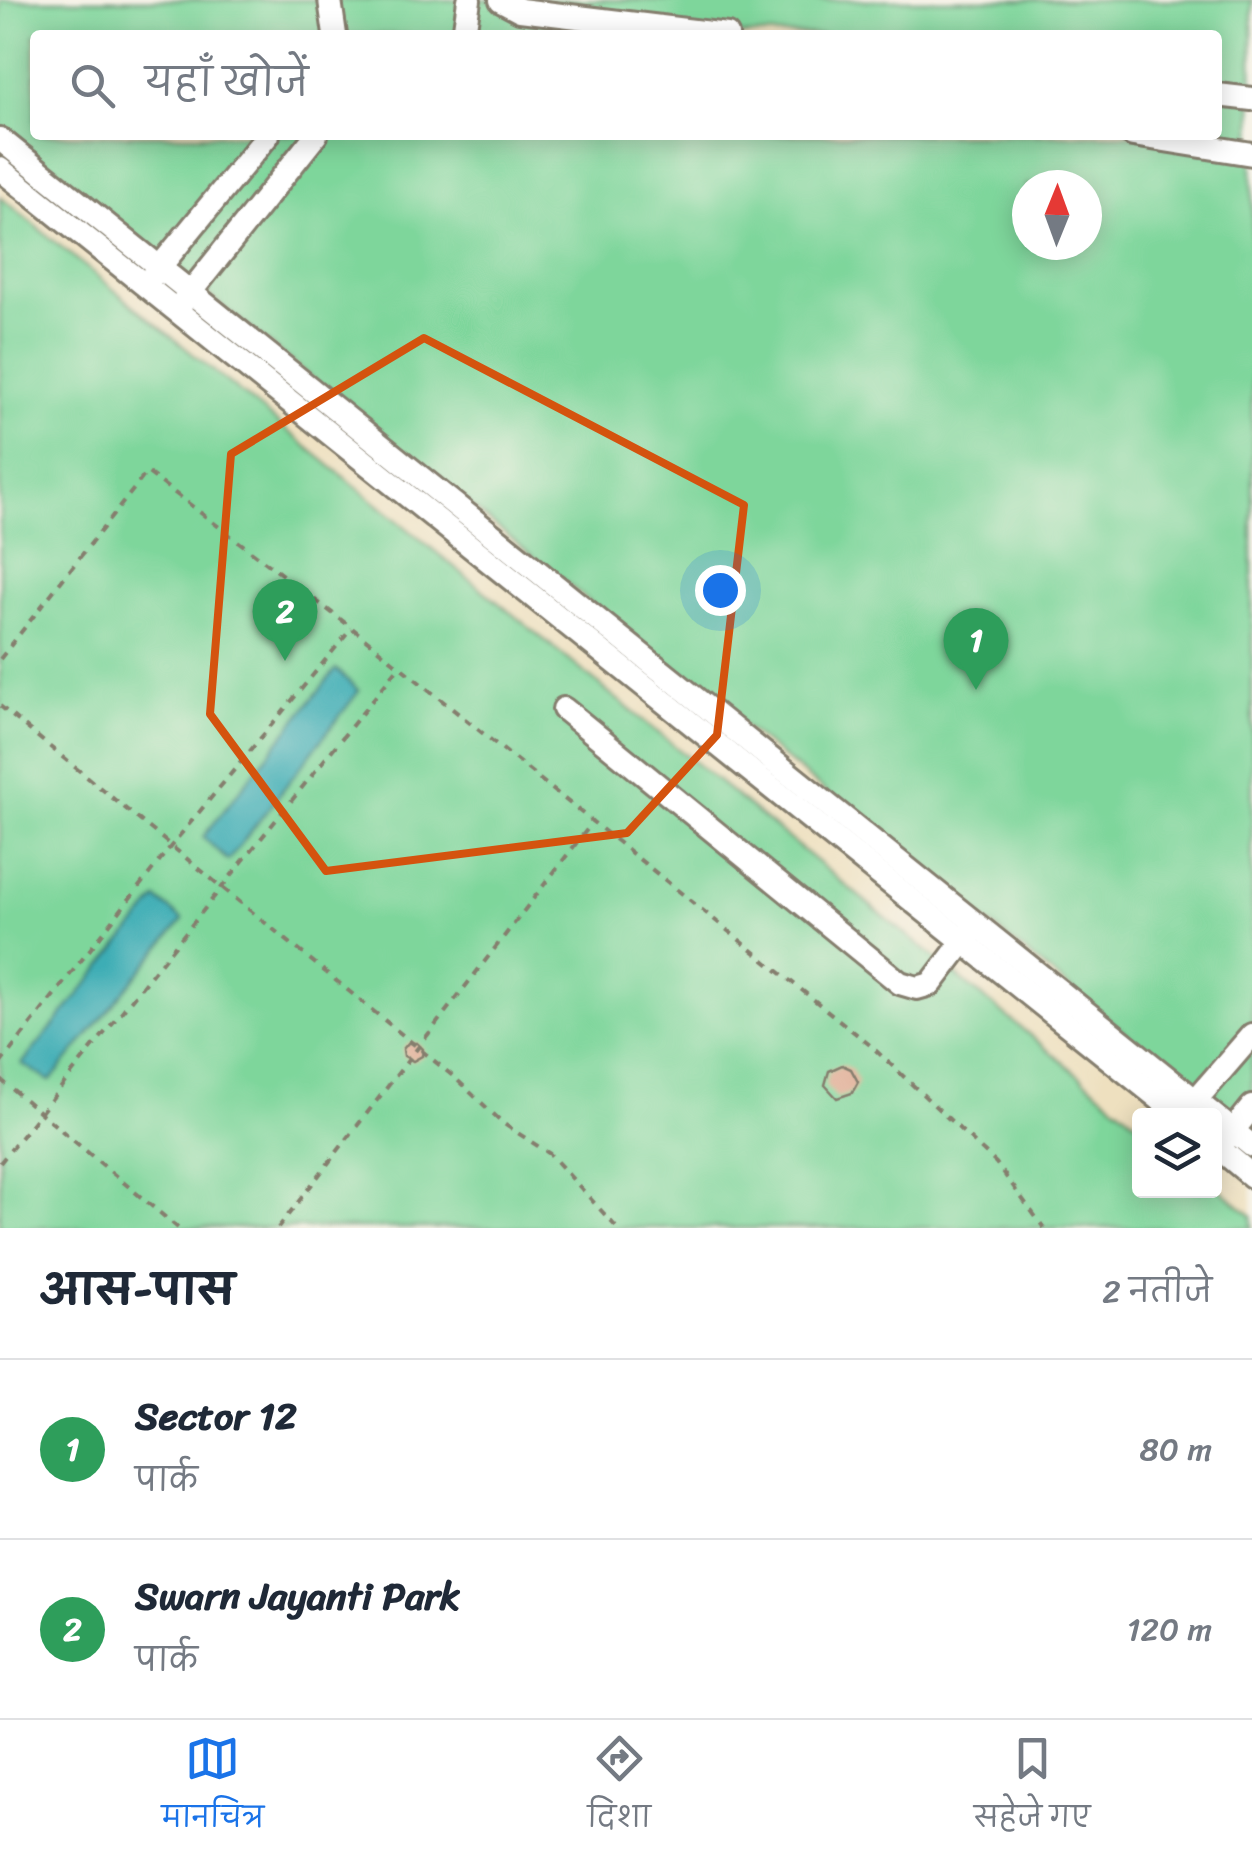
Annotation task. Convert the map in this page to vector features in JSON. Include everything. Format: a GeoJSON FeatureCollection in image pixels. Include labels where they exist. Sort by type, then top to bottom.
{"type":"FeatureCollection","features":[{"type":"Feature","properties":{"kind":"street"},"geometry":{"type":"LineString","coordinates":[[330,0],[334,30]]}},
{"type":"Feature","properties":{"kind":"street"},"geometry":{"type":"LineString","coordinates":[[465,30],[469,0]]}},
{"type":"Feature","properties":{"kind":"street"},"geometry":{"type":"LineString","coordinates":[[501,0],[520,10],[686,30]]}},
{"type":"Feature","properties":{"kind":"street"},"geometry":{"type":"LineString","coordinates":[[1222,96],[1252,99]]}},
{"type":"Feature","properties":{"kind":"street"},"geometry":{"type":"LineString","coordinates":[[0,139],[182,302],[1185,1108]]}},
{"type":"Feature","properties":{"kind":"street"},"geometry":{"type":"LineString","coordinates":[[152,277],[264,140]]}},
{"type":"Feature","properties":{"kind":"street"},"geometry":{"type":"LineString","coordinates":[[182,302],[312,140]]}},
{"type":"Feature","properties":{"kind":"street"},"geometry":{"type":"LineString","coordinates":[[1164,140],[1252,154]]}},
{"type":"Feature","properties":{"kind":"street"},"geometry":{"type":"LineString","coordinates":[[0,169],[152,277]]}},
{"type":"Feature","properties":{"kind":"street"},"geometry":{"type":"LineString","coordinates":[[564,709],[900,983],[916,988],[931,984],[970,932]]}},
{"type":"Feature","properties":{"kind":"street"},"geometry":{"type":"LineString","coordinates":[[1189,1108],[1252,1035]]}},
{"type":"Feature","properties":{"kind":"street"},"geometry":{"type":"LineString","coordinates":[[1252,1107],[1230,1142],[1252,1176]]}},
{"type":"Feature","properties":{"kind":"path"},"geometry":{"type":"LineString","coordinates":[[0,659],[147,472],[352,628],[870,1045],[996,1164],[1044,1228]]}},
{"type":"Feature","properties":{"kind":"path"},"geometry":{"type":"LineString","coordinates":[[0,1064],[171,846],[352,628]]}},
{"type":"Feature","properties":{"kind":"path"},"geometry":{"type":"LineString","coordinates":[[0,1163],[399,668]]}},
{"type":"Feature","properties":{"kind":"path"},"geometry":{"type":"LineString","coordinates":[[0,706],[454,1076],[504,1124],[550,1154],[617,1228]]}},
{"type":"Feature","properties":{"kind":"path"},"geometry":{"type":"LineString","coordinates":[[278,1228],[592,823]]}},
{"type":"Feature","properties":{"kind":"path"},"geometry":{"type":"LineString","coordinates":[[0,1079],[178,1228]]}},
{"type":"Feature","properties":{"kind":"highlighted area"},"geometry":{"type":"Polygon","coordinates":[[[424,338],[744,505],[717,735],[627,833],[326,871],[210,714],[231,454],[424,338]]]}},
{"type":"Feature","properties":{"kind":"green space"},"geometry":{"type":"Polygon","coordinates":[[[0,0],[1252,0],[1252,1135],[0,127],[0,0]]]}},
{"type":"Feature","properties":{"kind":"green space"},"geometry":{"type":"Polygon","coordinates":[[[0,197],[1132,1118],[1132,1198],[1222,1198],[1222,1191],[1252,1216],[1252,1228],[0,1228],[0,197]]]}},
{"type":"Feature","properties":{"kind":"water"},"geometry":{"type":"Polygon","coordinates":[[[336,669],[359,691],[228,861],[203,837],[336,669]]]}},
{"type":"Feature","properties":{"kind":"water"},"geometry":{"type":"Polygon","coordinates":[[[157,899],[183,920],[50,1081],[22,1064],[157,899]]]}},
{"type":"Feature","properties":{"kind":"building"},"geometry":{"type":"Polygon","coordinates":[[[408,1043],[417,1043],[423,1049],[422,1056],[413,1061],[404,1056],[403,1049],[408,1043]]]}},
{"type":"Feature","properties":{"kind":"building"},"geometry":{"type":"Polygon","coordinates":[[[842,1065],[851,1069],[858,1082],[852,1093],[837,1098],[825,1085],[829,1071],[842,1065]]]}},
{"type":"Feature","properties":{"kind":"place","name":"Swarn Jayanti Park"},"geometry":{"type":"Point","coordinates":[285,661]}},
{"type":"Feature","properties":{"kind":"place","name":"Sector 12"},"geometry":{"type":"Point","coordinates":[976,690]}}]}
